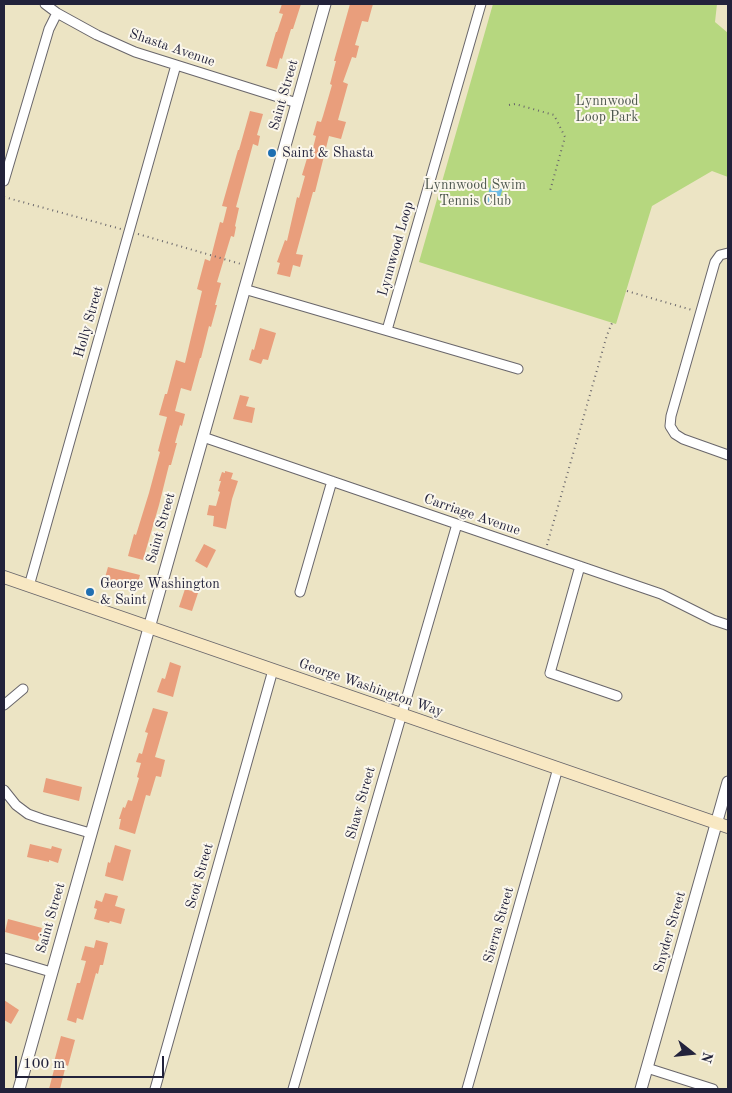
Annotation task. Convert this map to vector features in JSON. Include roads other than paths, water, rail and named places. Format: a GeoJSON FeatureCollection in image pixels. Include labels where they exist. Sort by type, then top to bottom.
{"type":"FeatureCollection","features":[{"type":"Feature","properties":{"kind":"main road","name":"George Washington Way"},"geometry":{"type":"LineString","coordinates":[[4,577],[723,825]]}},
{"type":"Feature","properties":{"kind":"street","name":"Shasta Avenue"},"geometry":{"type":"LineString","coordinates":[[45,4],[57,14],[135,52],[297,103]]}},
{"type":"Feature","properties":{"kind":"street","name":"Saint Street"},"geometry":{"type":"LineString","coordinates":[[18,1089],[325,4]]}},
{"type":"Feature","properties":{"kind":"street","name":"Lynnwood Loop"},"geometry":{"type":"LineString","coordinates":[[387,330],[481,4]]}},
{"type":"Feature","properties":{"kind":"street"},"geometry":{"type":"LineString","coordinates":[[4,181],[49,29],[57,14]]}},
{"type":"Feature","properties":{"kind":"street","name":"Holly Street"},"geometry":{"type":"LineString","coordinates":[[29,586],[176,65]]}},
{"type":"Feature","properties":{"kind":"street"},"geometry":{"type":"LineString","coordinates":[[728,252],[720,255],[714,262],[671,416],[670,426],[675,434],[683,439],[728,455]]}},
{"type":"Feature","properties":{"kind":"street"},"geometry":{"type":"LineString","coordinates":[[244,289],[518,369]]}},
{"type":"Feature","properties":{"kind":"street","name":"Carriage Avenue"},"geometry":{"type":"LineString","coordinates":[[203,437],[661,594],[713,620],[728,625]]}},
{"type":"Feature","properties":{"kind":"street"},"geometry":{"type":"LineString","coordinates":[[300,592],[332,481]]}},
{"type":"Feature","properties":{"kind":"street","name":"Shaw Street"},"geometry":{"type":"LineString","coordinates":[[293,1089],[457,524]]}},
{"type":"Feature","properties":{"kind":"street"},"geometry":{"type":"LineString","coordinates":[[580,566],[550,673],[617,696]]}},
{"type":"Feature","properties":{"kind":"street","name":"Scot Street"},"geometry":{"type":"LineString","coordinates":[[155,1089],[273,670]]}},
{"type":"Feature","properties":{"kind":"street"},"geometry":{"type":"LineString","coordinates":[[4,705],[23,689]]}},
{"type":"Feature","properties":{"kind":"street","name":"Sierra Street"},"geometry":{"type":"LineString","coordinates":[[467,1089],[558,768]]}},
{"type":"Feature","properties":{"kind":"street","name":"Snyder Street"},"geometry":{"type":"LineString","coordinates":[[641,1089],[723,825],[728,782]]}},
{"type":"Feature","properties":{"kind":"street"},"geometry":{"type":"LineString","coordinates":[[4,790],[16,805],[28,814],[90,833]]}},
{"type":"Feature","properties":{"kind":"street"},"geometry":{"type":"LineString","coordinates":[[4,958],[51,972]]}},
{"type":"Feature","properties":{"kind":"street"},"geometry":{"type":"LineString","coordinates":[[647,1068],[712,1089]]}},
{"type":"Feature","properties":{"kind":"water"},"geometry":{"type":"Polygon","coordinates":[[[493,177],[505,181],[497,207],[485,204],[493,177]]]}},
{"type":"Feature","properties":{"kind":"place","name":"Saint & Shasta"},"geometry":{"type":"Point","coordinates":[272,153]}},
{"type":"Feature","properties":{"kind":"place","name":"George Washington & Saint"},"geometry":{"type":"Point","coordinates":[90,592]}},
{"type":"Feature","properties":{"kind":"park label","name":"Lynnwood Loop Park"},"geometry":{"type":"Point","coordinates":[607,109]}},
{"type":"Feature","properties":{"kind":"park label","name":"Lynnwood Swim Tennis Club"},"geometry":{"type":"Point","coordinates":[475,194]}}]}
